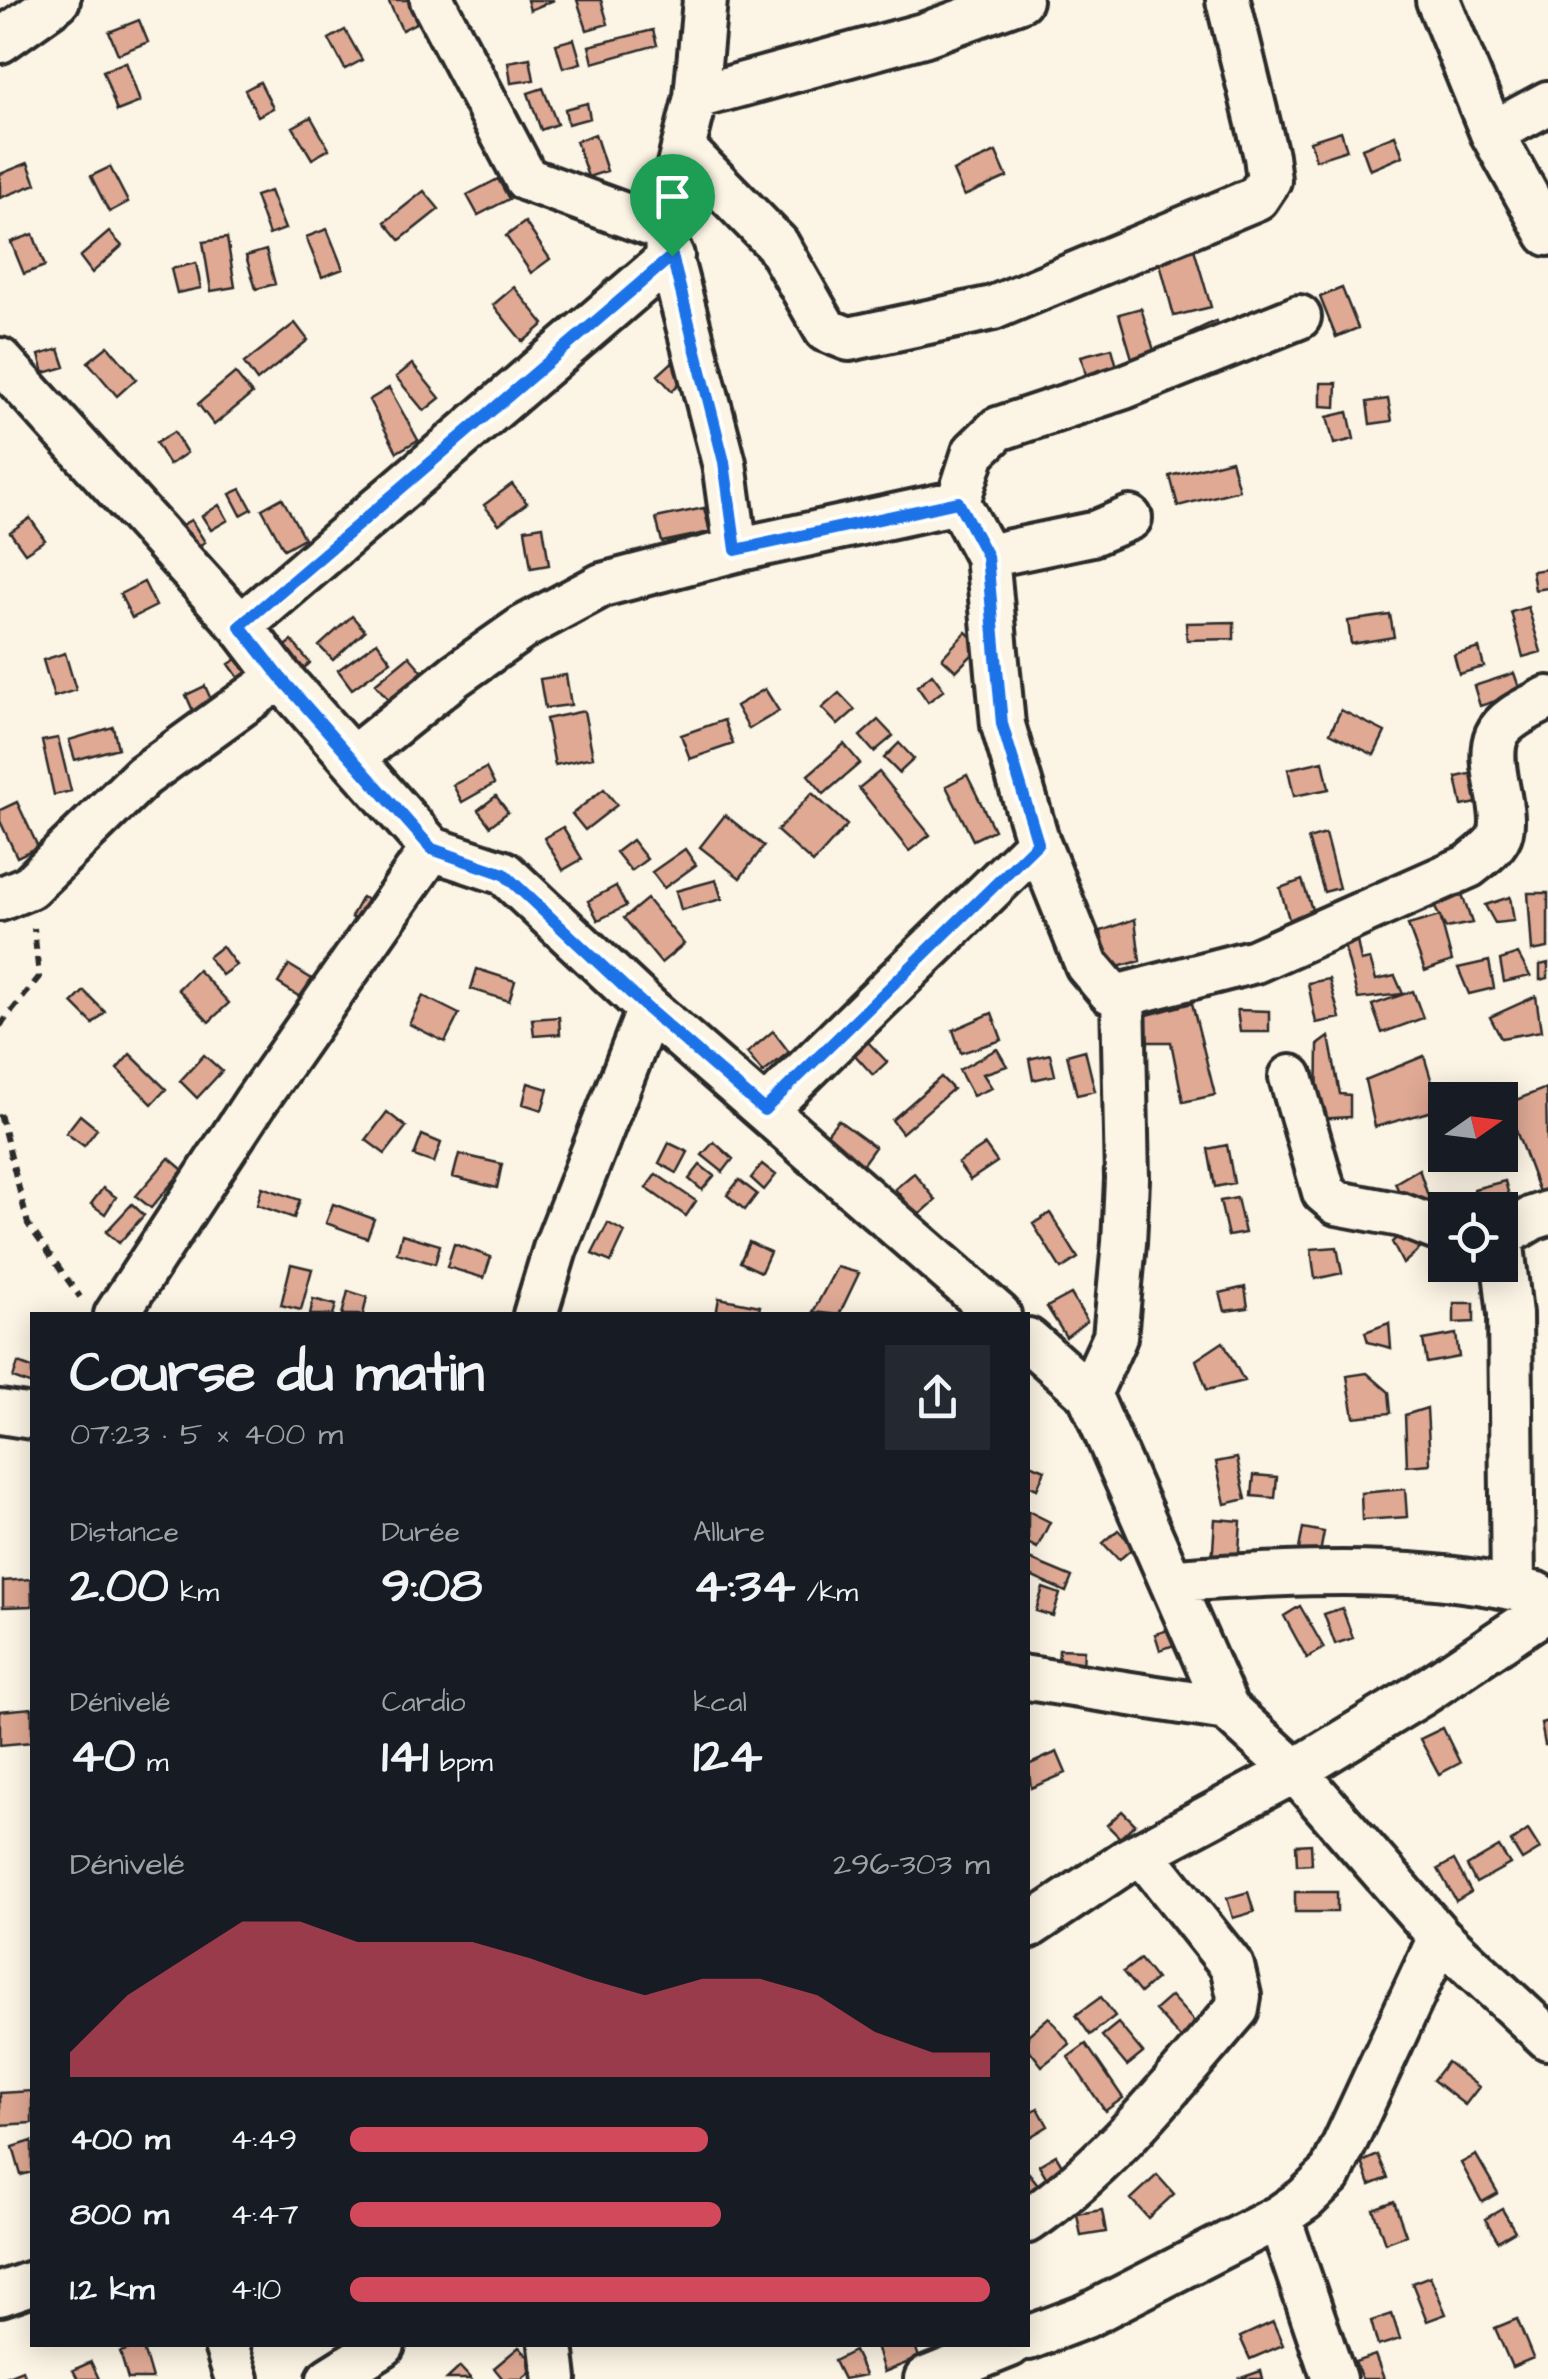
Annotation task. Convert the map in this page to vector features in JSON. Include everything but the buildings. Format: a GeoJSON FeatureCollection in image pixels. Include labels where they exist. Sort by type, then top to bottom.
{"type":"FeatureCollection","features":[{"type":"Feature","properties":{"kind":"street"},"geometry":{"type":"LineString","coordinates":[[0,41],[58,0]]}},
{"type":"Feature","properties":{"kind":"street"},"geometry":{"type":"LineString","coordinates":[[432,0],[526,179],[667,243]]}},
{"type":"Feature","properties":{"kind":"street"},"geometry":{"type":"LineString","coordinates":[[705,0],[696,97],[667,243],[724,462],[736,550]]}},
{"type":"Feature","properties":{"kind":"street"},"geometry":{"type":"LineString","coordinates":[[696,97],[923,35],[1020,0]]}},
{"type":"Feature","properties":{"kind":"street"},"geometry":{"type":"LineString","coordinates":[[683,148],[777,244],[826,330],[837,337],[849,339],[992,308],[1257,198],[1269,180],[1266,156],[1228,0]]}},
{"type":"Feature","properties":{"kind":"street"},"geometry":{"type":"LineString","coordinates":[[1438,0],[1492,134],[1548,234]]}},
{"type":"Feature","properties":{"kind":"street"},"geometry":{"type":"LineString","coordinates":[[1492,134],[1548,103]]}},
{"type":"Feature","properties":{"kind":"street"},"geometry":{"type":"LineString","coordinates":[[240,626],[667,243]]}},
{"type":"Feature","properties":{"kind":"street"},"geometry":{"type":"LineString","coordinates":[[1299,317],[1124,387],[998,429],[974,452],[958,502],[987,556],[1002,724],[1038,843],[1088,965],[1110,992],[1123,995],[1255,962],[1469,866],[1490,848],[1501,831],[1494,750],[1498,733],[1513,718],[1548,698]]}},
{"type":"Feature","properties":{"kind":"street"},"geometry":{"type":"LineString","coordinates":[[0,360],[240,626],[432,849],[504,874],[649,1010],[996,1312]]}},
{"type":"Feature","properties":{"kind":"street"},"geometry":{"type":"LineString","coordinates":[[353,758],[456,675],[524,627],[602,585],[736,550],[958,502]]}},
{"type":"Feature","properties":{"kind":"street"},"geometry":{"type":"LineString","coordinates":[[987,556],[1092,534],[1130,518]]}},
{"type":"Feature","properties":{"kind":"street"},"geometry":{"type":"LineString","coordinates":[[14,892],[143,776],[280,677]]}},
{"type":"Feature","properties":{"kind":"street"},"geometry":{"type":"LineString","coordinates":[[764,1110],[1038,843]]}},
{"type":"Feature","properties":{"kind":"street"},"geometry":{"type":"LineString","coordinates":[[99,1308],[256,1101],[432,849]]}},
{"type":"Feature","properties":{"kind":"street"},"geometry":{"type":"LineString","coordinates":[[1089,1394],[1115,1337],[1124,1243],[1127,1179],[1123,995]]}},
{"type":"Feature","properties":{"kind":"street"},"geometry":{"type":"LineString","coordinates":[[536,1312],[555,1249],[649,1010]]}},
{"type":"Feature","properties":{"kind":"street"},"geometry":{"type":"LineString","coordinates":[[1290,1076],[1324,1192],[1337,1204],[1402,1216],[1428,1226]]}},
{"type":"Feature","properties":{"kind":"street"},"geometry":{"type":"LineString","coordinates":[[1518,1227],[1548,1213]]}},
{"type":"Feature","properties":{"kind":"street"},"geometry":{"type":"LineString","coordinates":[[1506,1282],[1536,1598]]}},
{"type":"Feature","properties":{"kind":"street"},"geometry":{"type":"LineString","coordinates":[[1030,1342],[1089,1394],[1227,1709],[1295,1771],[1440,1937],[1548,2038]]}},
{"type":"Feature","properties":{"kind":"street"},"geometry":{"type":"LineString","coordinates":[[0,1412],[30,1417]]}},
{"type":"Feature","properties":{"kind":"street"},"geometry":{"type":"LineString","coordinates":[[1172,1580],[1278,1574],[1411,1574],[1536,1598]]}},
{"type":"Feature","properties":{"kind":"street"},"geometry":{"type":"LineString","coordinates":[[1030,1926],[1142,1853],[1295,1771],[1420,1695],[1536,1598]]}},
{"type":"Feature","properties":{"kind":"street"},"geometry":{"type":"LineString","coordinates":[[1030,1678],[1227,1709]]}},
{"type":"Feature","properties":{"kind":"street"},"geometry":{"type":"LineString","coordinates":[[1030,2220],[1070,2192],[1112,2152],[1237,2010],[1239,1996],[1232,1966],[1142,1853]]}},
{"type":"Feature","properties":{"kind":"street"},"geometry":{"type":"LineString","coordinates":[[1030,2337],[1086,2316],[1279,2217],[1305,2199],[1330,2174],[1440,1937]]}},
{"type":"Feature","properties":{"kind":"street"},"geometry":{"type":"LineString","coordinates":[[1279,2217],[1334,2379]]}},
{"type":"Feature","properties":{"kind":"street"},"geometry":{"type":"LineString","coordinates":[[0,2294],[30,2283]]}},
{"type":"Feature","properties":{"kind":"street"},"geometry":{"type":"LineString","coordinates":[[227,2347],[237,2379]]}},
{"type":"Feature","properties":{"kind":"street"},"geometry":{"type":"LineString","coordinates":[[330,2379],[380,2347]]}},
{"type":"Feature","properties":{"kind":"street"},"geometry":{"type":"LineString","coordinates":[[552,2347],[554,2379]]}},
{"type":"Feature","properties":{"kind":"street"},"geometry":{"type":"LineString","coordinates":[[926,2379],[1005,2347]]}},
{"type":"Feature","properties":{"kind":"path"},"geometry":{"type":"LineString","coordinates":[[0,1026],[39,977],[14,892]]}},
{"type":"Feature","properties":{"kind":"path"},"geometry":{"type":"LineString","coordinates":[[0,1114],[28,1224],[99,1308]]}},
{"type":"Feature","properties":{"kind":"route"},"geometry":{"type":"LineString","coordinates":[[672,256],[724,462],[736,550],[958,502],[987,556],[1002,724],[1038,843],[764,1110],[649,1010],[504,874],[432,849],[240,626],[672,256]]}}]}
